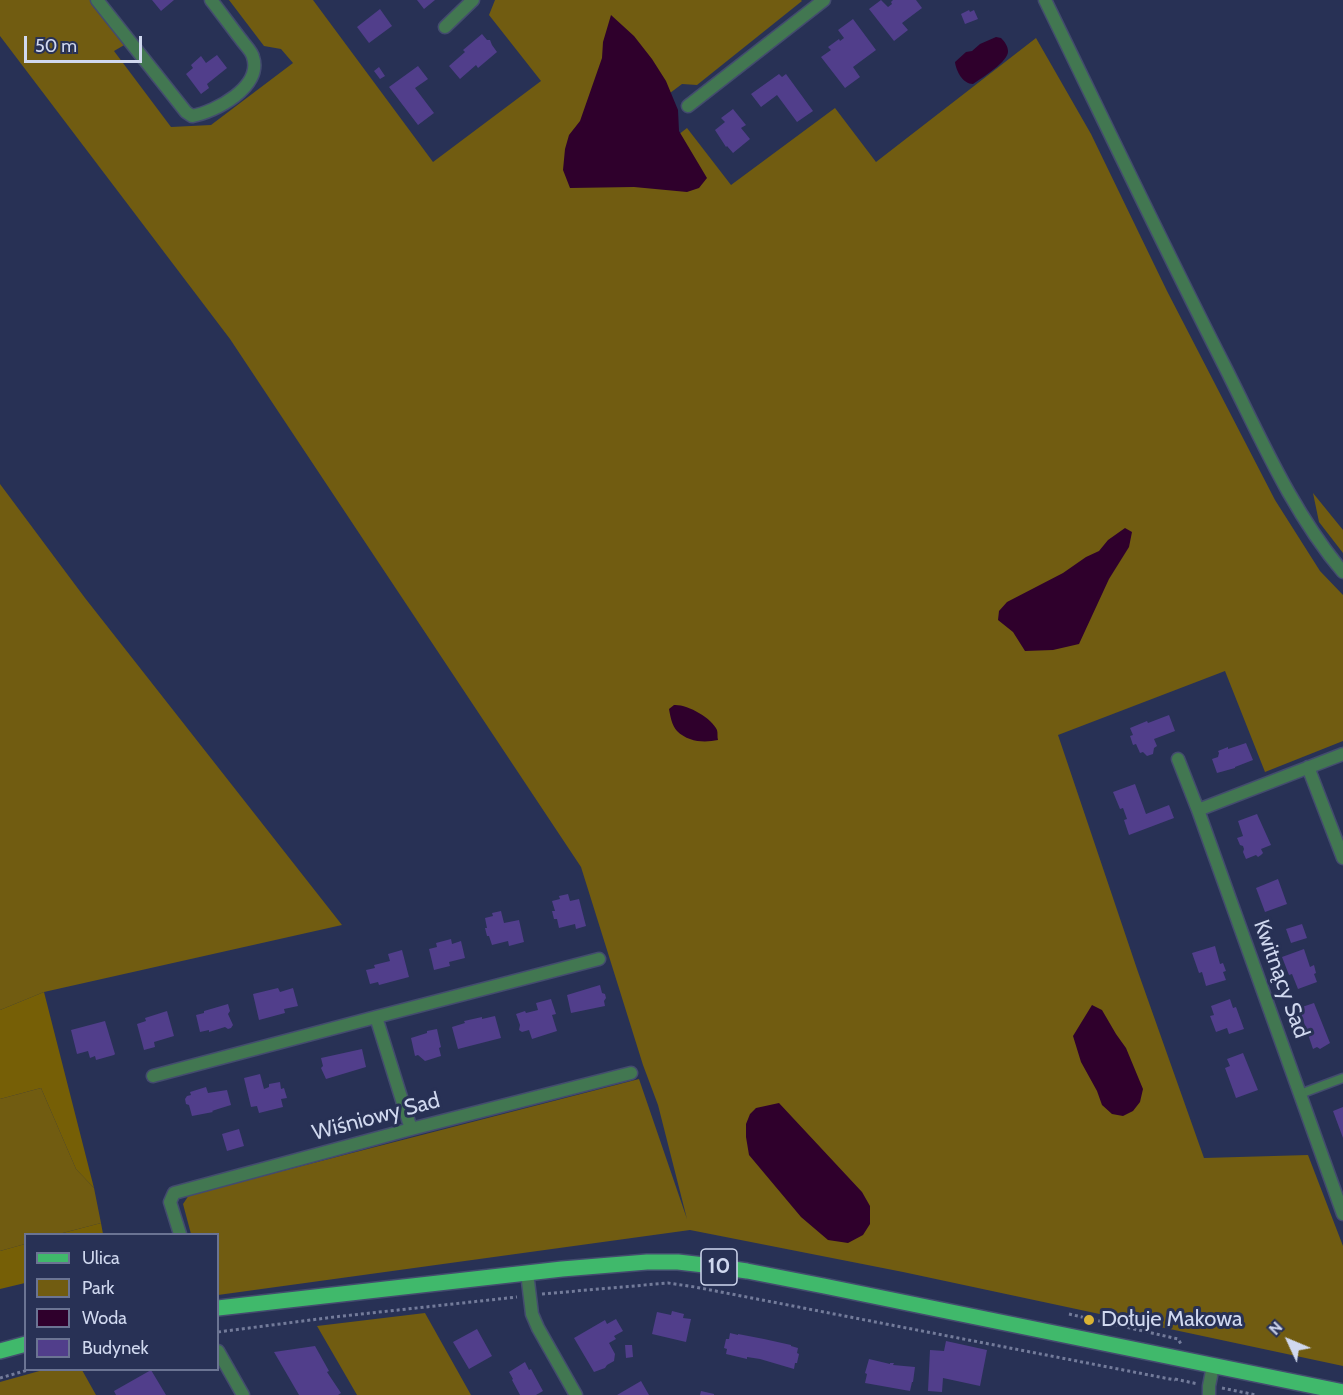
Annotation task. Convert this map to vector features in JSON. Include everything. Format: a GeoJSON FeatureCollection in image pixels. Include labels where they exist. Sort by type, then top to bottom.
{"type":"FeatureCollection","features":[{"type":"Feature","properties":{"kind":"main road","name":"10"},"geometry":{"type":"LineString","coordinates":[[219,1308],[528,1273],[646,1262],[678,1262],[747,1271],[824,1286],[1343,1392]]}},
{"type":"Feature","properties":{"kind":"main road"},"geometry":{"type":"LineString","coordinates":[[0,1351],[24,1345]]}},
{"type":"Feature","properties":{"kind":"street"},"geometry":{"type":"LineString","coordinates":[[97,0],[186,112],[192,116],[202,115],[230,101],[243,90],[255,70],[253,56],[211,0]]}},
{"type":"Feature","properties":{"kind":"street"},"geometry":{"type":"LineString","coordinates":[[445,27],[472,0]]}},
{"type":"Feature","properties":{"kind":"street"},"geometry":{"type":"LineString","coordinates":[[688,106],[824,0]]}},
{"type":"Feature","properties":{"kind":"street"},"geometry":{"type":"LineString","coordinates":[[1045,0],[1173,265],[1277,471],[1306,521],[1343,572]]}},
{"type":"Feature","properties":{"kind":"street"},"geometry":{"type":"LineString","coordinates":[[1198,810],[1343,754]]}},
{"type":"Feature","properties":{"kind":"street","name":"Kwitnący Sad"},"geometry":{"type":"LineString","coordinates":[[1178,759],[1343,1214]]}},
{"type":"Feature","properties":{"kind":"street"},"geometry":{"type":"LineString","coordinates":[[1308,767],[1343,858]]}},
{"type":"Feature","properties":{"kind":"street"},"geometry":{"type":"LineString","coordinates":[[153,1076],[599,959]]}},
{"type":"Feature","properties":{"kind":"street"},"geometry":{"type":"LineString","coordinates":[[376,1017],[411,1129]]}},
{"type":"Feature","properties":{"kind":"street","name":"Wiśniowy Sad"},"geometry":{"type":"LineString","coordinates":[[180,1233],[170,1202],[174,1192],[631,1073]]}},
{"type":"Feature","properties":{"kind":"street"},"geometry":{"type":"LineString","coordinates":[[528,1273],[532,1314],[576,1395]]}},
{"type":"Feature","properties":{"kind":"street"},"geometry":{"type":"LineString","coordinates":[[219,1353],[243,1395]]}},
{"type":"Feature","properties":{"kind":"street"},"geometry":{"type":"LineString","coordinates":[[1209,1395],[1213,1366]]}},
{"type":"Feature","properties":{"kind":"lane"},"geometry":{"type":"LineString","coordinates":[[1300,1094],[1343,1078]]}},
{"type":"Feature","properties":{"kind":"path"},"geometry":{"type":"LineString","coordinates":[[219,1332],[334,1317],[668,1283],[1175,1380]]}},
{"type":"Feature","properties":{"kind":"path"},"geometry":{"type":"LineString","coordinates":[[0,1378],[24,1371]]}},
{"type":"Feature","properties":{"kind":"green space"},"geometry":{"type":"Polygon","coordinates":[[[0,0],[90,0],[126,44],[114,51],[171,127],[211,125],[293,63],[281,49],[264,46],[229,0],[313,0],[433,162],[541,81],[489,15],[495,0],[801,0],[697,85],[682,84],[654,105],[678,135],[687,128],[731,185],[835,108],[876,162],[1036,38],[1091,134],[1167,291],[1275,500],[1320,571],[1343,595],[1343,741],[1265,772],[1225,671],[1058,735],[1204,1158],[1308,1155],[1343,1246],[1343,1366],[903,1272],[690,1230],[219,1295],[219,1233],[191,1233],[183,1204],[189,1195],[639,1079],[687,1219],[658,1105],[643,1065],[581,867],[230,339],[0,36],[0,0]]]}},
{"type":"Feature","properties":{"kind":"green space"},"geometry":{"type":"Polygon","coordinates":[[[0,484],[85,598],[342,925],[44,992],[0,1010],[0,484]]]}},
{"type":"Feature","properties":{"kind":"green space"},"geometry":{"type":"Polygon","coordinates":[[[1313,493],[1343,530],[1343,553],[1319,522],[1313,493]]]}},
{"type":"Feature","properties":{"kind":"green space"},"geometry":{"type":"Polygon","coordinates":[[[41,1088],[76,1169],[94,1188],[101,1223],[63,1233],[24,1233],[24,1244],[0,1251],[0,1099],[41,1088]]]}},
{"type":"Feature","properties":{"kind":"green space"},"geometry":{"type":"Polygon","coordinates":[[[425,1313],[471,1395],[357,1395],[317,1326],[425,1313]]]}},
{"type":"Feature","properties":{"kind":"green space"},"geometry":{"type":"Polygon","coordinates":[[[39,1371],[83,1371],[96,1395],[0,1395],[0,1382],[39,1371]]]}},
{"type":"Feature","properties":{"kind":"shaded area"},"geometry":{"type":"Polygon","coordinates":[[[44,992],[94,1188],[76,1169],[41,1088],[0,1099],[0,1010],[44,992]]]}},
{"type":"Feature","properties":{"kind":"shaded area"},"geometry":{"type":"Polygon","coordinates":[[[101,1223],[103,1233],[63,1233],[101,1223]]]}},
{"type":"Feature","properties":{"kind":"shaded area"},"geometry":{"type":"Polygon","coordinates":[[[24,1244],[24,1283],[0,1289],[0,1251],[24,1244]]]}},
{"type":"Feature","properties":{"kind":"water"},"geometry":{"type":"Polygon","coordinates":[[[611,15],[634,36],[666,81],[678,110],[679,131],[707,178],[699,188],[687,192],[634,187],[570,188],[563,170],[565,149],[569,135],[580,121],[602,58],[603,42],[611,15]]]}},
{"type":"Feature","properties":{"kind":"water"},"geometry":{"type":"Polygon","coordinates":[[[996,37],[1001,38],[1007,47],[1008,51],[1004,60],[973,84],[966,82],[958,73],[955,62],[966,52],[996,37]]]}},
{"type":"Feature","properties":{"kind":"water"},"geometry":{"type":"Polygon","coordinates":[[[1125,528],[1132,532],[1129,547],[1109,579],[1079,644],[1053,650],[1025,651],[1013,632],[998,620],[999,611],[1007,602],[1099,551],[1108,540],[1125,528]]]}},
{"type":"Feature","properties":{"kind":"water"},"geometry":{"type":"Polygon","coordinates":[[[674,705],[692,709],[705,717],[717,730],[718,740],[696,741],[681,735],[675,729],[669,709],[674,705]]]}},
{"type":"Feature","properties":{"kind":"water"},"geometry":{"type":"Polygon","coordinates":[[[1092,1005],[1102,1010],[1126,1048],[1143,1089],[1140,1102],[1133,1111],[1123,1116],[1112,1114],[1102,1105],[1081,1062],[1073,1036],[1092,1005]]]}},
{"type":"Feature","properties":{"kind":"water"},"geometry":{"type":"Polygon","coordinates":[[[779,1103],[862,1192],[870,1206],[870,1224],[863,1235],[848,1243],[828,1240],[801,1217],[749,1155],[746,1124],[750,1114],[756,1108],[779,1103]]]}},
{"type":"Feature","properties":{"kind":"building"},"geometry":{"type":"Polygon","coordinates":[[[152,0],[174,0],[161,11],[152,0]]]}},
{"type":"Feature","properties":{"kind":"building"},"geometry":{"type":"Polygon","coordinates":[[[417,0],[435,0],[424,9],[417,0]]]}},
{"type":"Feature","properties":{"kind":"building"},"geometry":{"type":"Polygon","coordinates":[[[881,0],[888,7],[893,0],[916,0],[922,8],[902,23],[908,30],[894,41],[869,9],[881,0]]]}},
{"type":"Feature","properties":{"kind":"building"},"geometry":{"type":"Polygon","coordinates":[[[380,9],[392,26],[369,43],[357,27],[380,9]]]}},
{"type":"Feature","properties":{"kind":"building"},"geometry":{"type":"Polygon","coordinates":[[[969,10],[970,12],[974,10],[978,19],[965,24],[961,14],[969,10]]]}},
{"type":"Feature","properties":{"kind":"building"},"geometry":{"type":"Polygon","coordinates":[[[853,19],[876,50],[853,67],[860,77],[845,88],[821,57],[831,50],[828,47],[844,38],[838,30],[853,19]]]}},
{"type":"Feature","properties":{"kind":"building"},"geometry":{"type":"Polygon","coordinates":[[[482,34],[490,40],[497,52],[478,68],[476,65],[460,79],[449,66],[482,34]]]}},
{"type":"Feature","properties":{"kind":"building"},"geometry":{"type":"Polygon","coordinates":[[[217,55],[227,68],[207,84],[209,88],[201,94],[186,74],[193,68],[191,65],[201,56],[206,63],[217,55]]]}},
{"type":"Feature","properties":{"kind":"building"},"geometry":{"type":"Polygon","coordinates":[[[418,66],[428,79],[415,88],[434,113],[418,125],[389,87],[418,66]]]}},
{"type":"Feature","properties":{"kind":"building"},"geometry":{"type":"Polygon","coordinates":[[[379,67],[385,76],[380,79],[374,71],[379,67]]]}},
{"type":"Feature","properties":{"kind":"building"},"geometry":{"type":"Polygon","coordinates":[[[779,74],[782,77],[786,74],[813,111],[797,122],[777,95],[761,107],[751,94],[779,74]]]}},
{"type":"Feature","properties":{"kind":"building"},"geometry":{"type":"Polygon","coordinates":[[[733,109],[746,125],[741,128],[750,139],[733,153],[726,147],[715,130],[725,122],[721,118],[733,109]]]}},
{"type":"Feature","properties":{"kind":"building"},"geometry":{"type":"Polygon","coordinates":[[[1169,715],[1175,731],[1154,739],[1157,746],[1153,754],[1147,756],[1143,752],[1140,753],[1136,744],[1133,745],[1130,728],[1169,715]]]}},
{"type":"Feature","properties":{"kind":"building"},"geometry":{"type":"Polygon","coordinates":[[[1246,743],[1253,760],[1217,773],[1212,759],[1218,757],[1218,751],[1246,743]]]}},
{"type":"Feature","properties":{"kind":"building"},"geometry":{"type":"Polygon","coordinates":[[[1135,784],[1146,814],[1169,805],[1174,818],[1129,835],[1123,808],[1120,809],[1113,792],[1135,784]]]}},
{"type":"Feature","properties":{"kind":"building"},"geometry":{"type":"Polygon","coordinates":[[[1257,814],[1271,845],[1261,849],[1263,853],[1258,857],[1256,855],[1246,859],[1243,846],[1237,838],[1243,836],[1238,821],[1257,814]]]}},
{"type":"Feature","properties":{"kind":"building"},"geometry":{"type":"Polygon","coordinates":[[[1278,879],[1287,904],[1265,912],[1256,888],[1278,879]]]}},
{"type":"Feature","properties":{"kind":"building"},"geometry":{"type":"Polygon","coordinates":[[[568,894],[570,901],[579,899],[586,926],[576,929],[575,924],[559,928],[557,919],[554,919],[552,911],[555,911],[552,901],[568,894]]]}},
{"type":"Feature","properties":{"kind":"building"},"geometry":{"type":"Polygon","coordinates":[[[501,911],[504,923],[519,920],[524,942],[509,946],[508,941],[492,945],[487,936],[485,918],[501,911]]]}},
{"type":"Feature","properties":{"kind":"building"},"geometry":{"type":"Polygon","coordinates":[[[1302,924],[1307,938],[1291,943],[1286,929],[1302,924]]]}},
{"type":"Feature","properties":{"kind":"building"},"geometry":{"type":"Polygon","coordinates":[[[451,939],[452,944],[461,941],[465,958],[449,962],[450,966],[434,970],[429,949],[437,947],[436,943],[451,939]]]}},
{"type":"Feature","properties":{"kind":"building"},"geometry":{"type":"Polygon","coordinates":[[[1215,946],[1220,964],[1223,963],[1226,971],[1223,972],[1226,980],[1206,986],[1192,953],[1215,946]]]}},
{"type":"Feature","properties":{"kind":"building"},"geometry":{"type":"Polygon","coordinates":[[[1304,949],[1310,967],[1314,965],[1317,982],[1298,989],[1282,957],[1304,949]]]}},
{"type":"Feature","properties":{"kind":"building"},"geometry":{"type":"Polygon","coordinates":[[[402,950],[409,977],[379,985],[378,982],[370,984],[366,970],[375,968],[374,965],[390,961],[388,954],[402,950]]]}},
{"type":"Feature","properties":{"kind":"building"},"geometry":{"type":"Polygon","coordinates":[[[600,985],[606,998],[605,1006],[571,1013],[567,995],[600,985]]]}},
{"type":"Feature","properties":{"kind":"building"},"geometry":{"type":"Polygon","coordinates":[[[278,988],[280,992],[293,988],[298,1006],[284,1009],[285,1013],[259,1020],[253,994],[278,988]]]}},
{"type":"Feature","properties":{"kind":"building"},"geometry":{"type":"Polygon","coordinates":[[[551,999],[556,1014],[552,1015],[557,1031],[532,1039],[529,1030],[522,1032],[519,1030],[520,1025],[516,1014],[538,1010],[536,1003],[551,999]]]}},
{"type":"Feature","properties":{"kind":"building"},"geometry":{"type":"Polygon","coordinates":[[[1230,999],[1233,1008],[1236,1007],[1244,1029],[1229,1034],[1227,1028],[1216,1032],[1210,1016],[1214,1015],[1211,1006],[1230,999]]]}},
{"type":"Feature","properties":{"kind":"building"},"geometry":{"type":"Polygon","coordinates":[[[1314,1003],[1330,1043],[1320,1049],[1317,1047],[1313,1049],[1299,1008],[1314,1003]]]}},
{"type":"Feature","properties":{"kind":"building"},"geometry":{"type":"Polygon","coordinates":[[[228,1004],[230,1011],[228,1014],[233,1025],[231,1028],[200,1032],[196,1015],[228,1004]]]}},
{"type":"Feature","properties":{"kind":"building"},"geometry":{"type":"Polygon","coordinates":[[[167,1011],[174,1036],[154,1042],[155,1047],[144,1050],[137,1024],[146,1021],[145,1018],[167,1011]]]}},
{"type":"Feature","properties":{"kind":"building"},"geometry":{"type":"Polygon","coordinates":[[[495,1016],[501,1038],[458,1049],[452,1027],[465,1023],[464,1021],[495,1016]]]}},
{"type":"Feature","properties":{"kind":"building"},"geometry":{"type":"Polygon","coordinates":[[[105,1021],[115,1054],[96,1060],[95,1056],[90,1058],[88,1051],[77,1054],[71,1030],[105,1021]]]}},
{"type":"Feature","properties":{"kind":"building"},"geometry":{"type":"Polygon","coordinates":[[[437,1029],[441,1056],[425,1061],[418,1055],[415,1056],[411,1038],[437,1029]]]}},
{"type":"Feature","properties":{"kind":"building"},"geometry":{"type":"Polygon","coordinates":[[[362,1049],[366,1067],[326,1079],[321,1068],[323,1066],[321,1058],[362,1049]]]}},
{"type":"Feature","properties":{"kind":"building"},"geometry":{"type":"Polygon","coordinates":[[[1243,1053],[1258,1090],[1236,1098],[1225,1068],[1230,1066],[1227,1059],[1243,1053]]]}},
{"type":"Feature","properties":{"kind":"building"},"geometry":{"type":"Polygon","coordinates":[[[260,1074],[264,1089],[269,1087],[269,1084],[280,1082],[281,1089],[284,1088],[287,1098],[281,1099],[283,1107],[259,1113],[257,1106],[251,1107],[244,1078],[260,1074]]]}},
{"type":"Feature","properties":{"kind":"building"},"geometry":{"type":"Polygon","coordinates":[[[206,1087],[208,1093],[227,1090],[231,1105],[213,1112],[192,1116],[185,1099],[191,1095],[190,1092],[206,1087]]]}},
{"type":"Feature","properties":{"kind":"building"},"geometry":{"type":"Polygon","coordinates":[[[1343,1107],[1343,1138],[1333,1111],[1343,1107]]]}},
{"type":"Feature","properties":{"kind":"building"},"geometry":{"type":"Polygon","coordinates":[[[239,1129],[244,1146],[227,1151],[222,1134],[239,1129]]]}},
{"type":"Feature","properties":{"kind":"building"},"geometry":{"type":"Polygon","coordinates":[[[672,1311],[684,1314],[683,1318],[691,1319],[686,1342],[652,1334],[657,1312],[671,1315],[672,1311]]]}},
{"type":"Feature","properties":{"kind":"building"},"geometry":{"type":"Polygon","coordinates":[[[616,1319],[623,1331],[614,1336],[616,1339],[609,1343],[615,1354],[614,1361],[594,1372],[574,1338],[605,1320],[607,1324],[616,1319]]]}},
{"type":"Feature","properties":{"kind":"building"},"geometry":{"type":"Polygon","coordinates":[[[477,1329],[492,1356],[469,1369],[453,1342],[477,1329]]]}},
{"type":"Feature","properties":{"kind":"building"},"geometry":{"type":"Polygon","coordinates":[[[730,1333],[798,1348],[797,1353],[799,1354],[794,1369],[760,1359],[747,1357],[747,1359],[726,1354],[727,1349],[724,1348],[730,1333]]]}},
{"type":"Feature","properties":{"kind":"building"},"geometry":{"type":"Polygon","coordinates":[[[946,1341],[987,1350],[980,1386],[943,1378],[942,1392],[928,1391],[930,1350],[944,1351],[946,1341]]]}},
{"type":"Feature","properties":{"kind":"building"},"geometry":{"type":"Polygon","coordinates":[[[625,1345],[632,1345],[633,1357],[626,1358],[625,1345]]]}},
{"type":"Feature","properties":{"kind":"building"},"geometry":{"type":"Polygon","coordinates":[[[315,1346],[329,1371],[327,1372],[341,1393],[338,1395],[299,1395],[274,1352],[315,1346]]]}},
{"type":"Feature","properties":{"kind":"building"},"geometry":{"type":"Polygon","coordinates":[[[869,1359],[915,1367],[910,1391],[865,1383],[869,1359]]]}},
{"type":"Feature","properties":{"kind":"building"},"geometry":{"type":"Polygon","coordinates":[[[525,1362],[543,1391],[536,1395],[520,1395],[509,1372],[525,1362]]]}},
{"type":"Feature","properties":{"kind":"building"},"geometry":{"type":"Polygon","coordinates":[[[152,1371],[166,1395],[116,1395],[114,1391],[152,1371]]]}},
{"type":"Feature","properties":{"kind":"building"},"geometry":{"type":"Polygon","coordinates":[[[641,1381],[649,1395],[617,1395],[641,1381]]]}},
{"type":"Feature","properties":{"kind":"building"},"geometry":{"type":"Polygon","coordinates":[[[701,1391],[714,1394],[714,1395],[700,1395],[701,1391]]]}},
{"type":"Feature","properties":{"kind":"place","name":"Dołuje Makowa"},"geometry":{"type":"Point","coordinates":[1089,1320]}}]}
